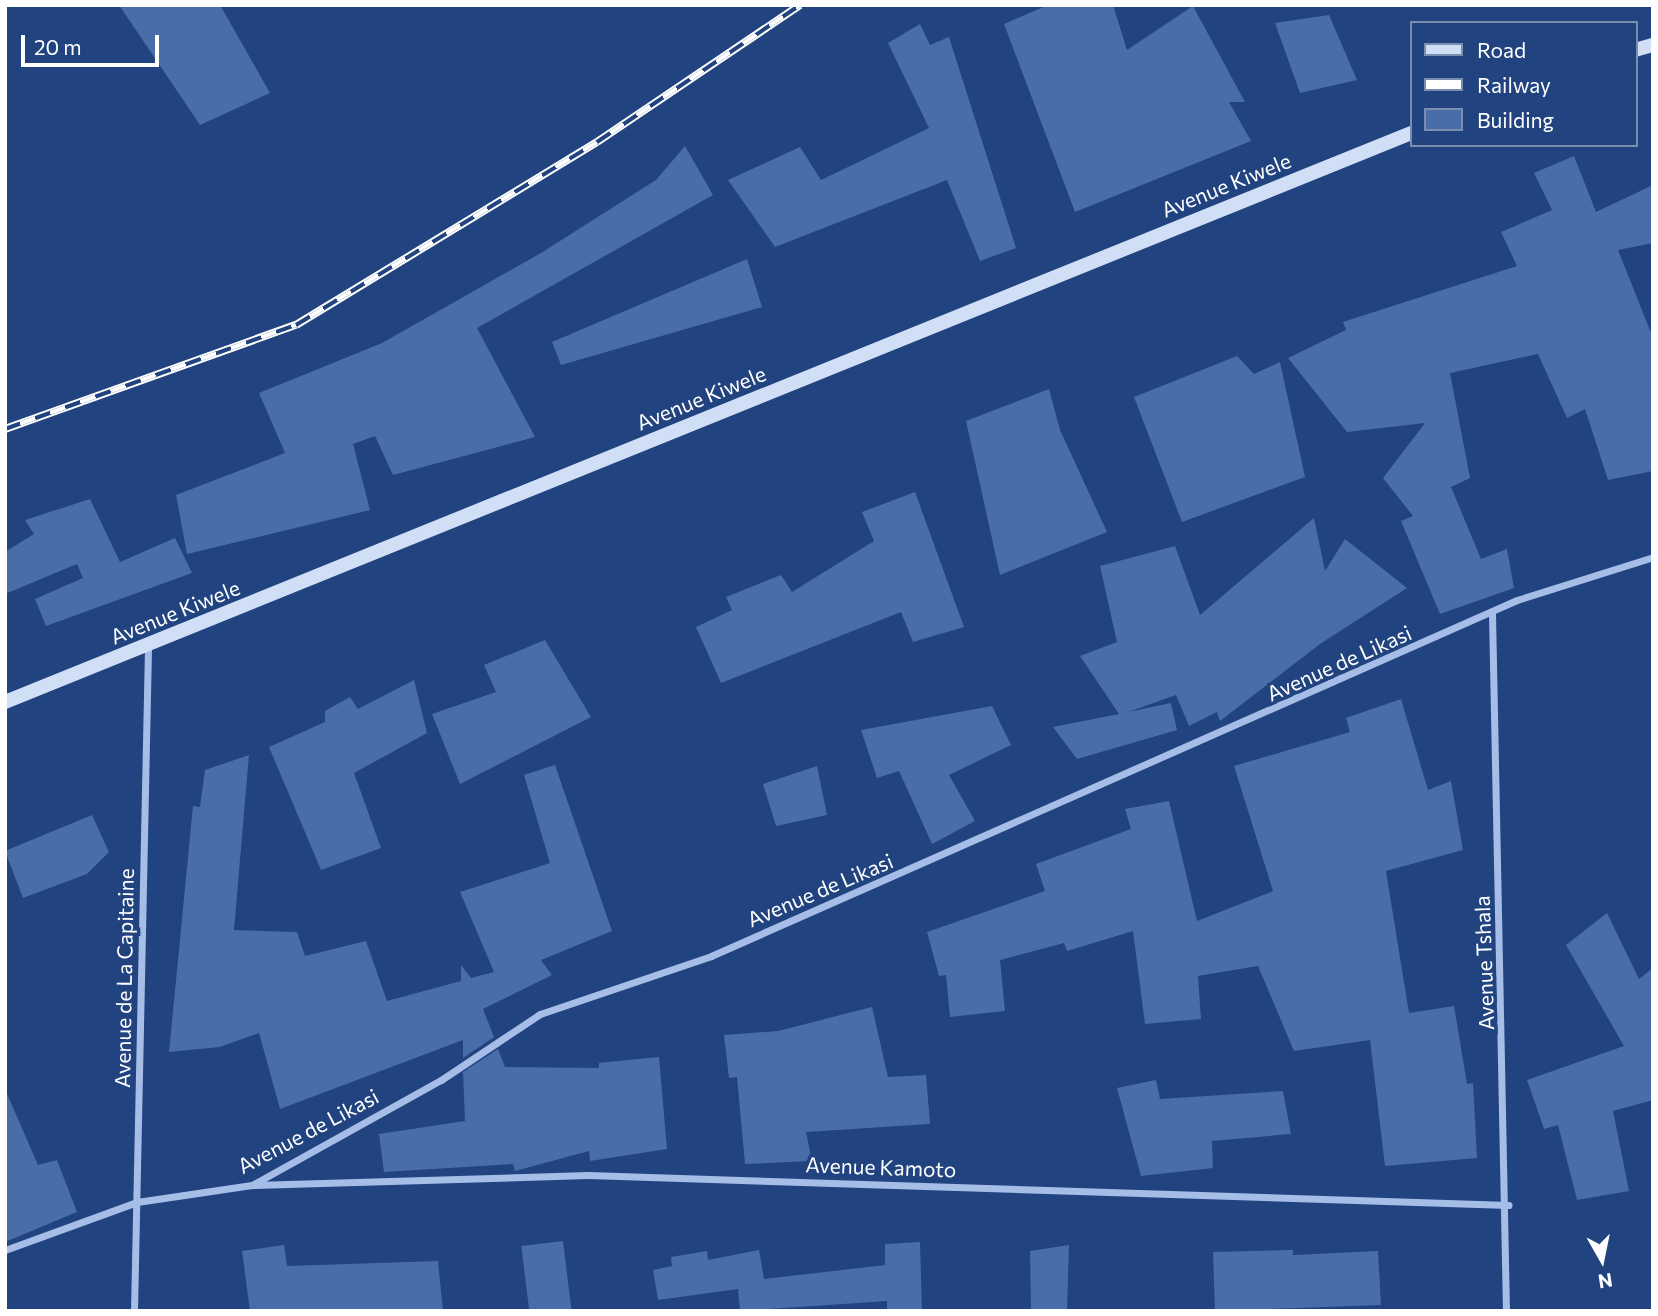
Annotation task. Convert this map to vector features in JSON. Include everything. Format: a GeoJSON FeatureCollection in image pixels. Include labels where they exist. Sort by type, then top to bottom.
{"type":"FeatureCollection","features":[{"type":"Feature","properties":{"kind":"street","name":"Avenue Kiwele"},"geometry":{"type":"LineString","coordinates":[[5,702],[1410,132]]}},
{"type":"Feature","properties":{"kind":"street","name":"Avenue de Likasi"},"geometry":{"type":"LineString","coordinates":[[5,1250],[137,1202],[252,1185],[441,1080],[540,1014],[711,956],[1556,584],[1653,556]]}},
{"type":"Feature","properties":{"kind":"street","name":"Avenue Tshala"},"geometry":{"type":"LineString","coordinates":[[1492,614],[1509,1205],[1506,1311]]}},
{"type":"Feature","properties":{"kind":"street","name":"Avenue de La Capitaine"},"geometry":{"type":"LineString","coordinates":[[134,1311],[148,646]]}},
{"type":"Feature","properties":{"kind":"street","name":"Avenue Kamoto"},"geometry":{"type":"LineString","coordinates":[[252,1185],[588,1175],[1509,1205]]}},
{"type":"Feature","properties":{"kind":"building"},"geometry":{"type":"Polygon","coordinates":[[[119,5],[220,5],[270,93],[200,125],[119,5]]]}},
{"type":"Feature","properties":{"kind":"building"},"geometry":{"type":"Polygon","coordinates":[[[1048,5],[1113,5],[1127,50],[1193,6],[1245,102],[1229,102],[1251,141],[1075,212],[1004,24],[1048,5]]]}},
{"type":"Feature","properties":{"kind":"building"},"geometry":{"type":"Polygon","coordinates":[[[1329,15],[1357,80],[1300,93],[1275,23],[1329,15]]]}},
{"type":"Feature","properties":{"kind":"building"},"geometry":{"type":"Polygon","coordinates":[[[920,24],[930,45],[949,37],[1016,248],[980,261],[947,180],[775,247],[728,180],[800,147],[821,180],[929,128],[888,43],[920,24]]]}},
{"type":"Feature","properties":{"kind":"building"},"geometry":{"type":"Polygon","coordinates":[[[685,146],[713,195],[477,328],[535,437],[393,475],[375,436],[353,444],[370,510],[187,554],[176,495],[285,453],[259,393],[382,343],[541,253],[656,180],[685,146]]]}},
{"type":"Feature","properties":{"kind":"building"},"geometry":{"type":"Polygon","coordinates":[[[1574,156],[1596,212],[1653,185],[1653,243],[1618,250],[1653,338],[1653,471],[1608,480],[1585,409],[1567,418],[1538,354],[1450,373],[1470,478],[1451,487],[1481,559],[1507,549],[1514,588],[1440,614],[1401,521],[1413,516],[1383,478],[1425,423],[1347,432],[1288,358],[1346,330],[1343,322],[1517,266],[1501,232],[1552,210],[1534,173],[1574,156]]]}},
{"type":"Feature","properties":{"kind":"building"},"geometry":{"type":"Polygon","coordinates":[[[747,259],[762,307],[561,365],[552,342],[747,259]]]}},
{"type":"Feature","properties":{"kind":"building"},"geometry":{"type":"Polygon","coordinates":[[[1237,356],[1254,374],[1280,362],[1305,477],[1182,522],[1134,397],[1237,356]]]}},
{"type":"Feature","properties":{"kind":"building"},"geometry":{"type":"Polygon","coordinates":[[[1049,389],[1060,430],[1107,532],[1000,575],[966,421],[1049,389]]]}},
{"type":"Feature","properties":{"kind":"building"},"geometry":{"type":"Polygon","coordinates":[[[915,492],[964,627],[913,642],[901,612],[721,683],[696,627],[732,610],[726,597],[781,575],[792,592],[874,541],[862,512],[915,492]]]}},
{"type":"Feature","properties":{"kind":"building"},"geometry":{"type":"Polygon","coordinates":[[[90,499],[120,562],[175,538],[192,573],[46,626],[35,599],[83,578],[77,564],[5,594],[5,552],[34,534],[25,520],[90,499]]]}},
{"type":"Feature","properties":{"kind":"building"},"geometry":{"type":"Polygon","coordinates":[[[1314,518],[1325,571],[1345,539],[1407,588],[1320,644],[1220,721],[1217,712],[1189,726],[1176,695],[1128,712],[1171,703],[1177,730],[1077,759],[1053,727],[1119,714],[1080,656],[1117,642],[1100,566],[1175,546],[1200,615],[1314,518]]]}},
{"type":"Feature","properties":{"kind":"building"},"geometry":{"type":"Polygon","coordinates":[[[545,640],[591,717],[460,784],[432,714],[496,692],[484,665],[545,640]]]}},
{"type":"Feature","properties":{"kind":"building"},"geometry":{"type":"Polygon","coordinates":[[[414,680],[427,733],[354,773],[381,848],[321,870],[269,747],[325,722],[325,711],[350,697],[358,709],[414,680]]]}},
{"type":"Feature","properties":{"kind":"building"},"geometry":{"type":"Polygon","coordinates":[[[1401,699],[1428,790],[1451,781],[1463,850],[1386,871],[1409,1013],[1454,1006],[1467,1084],[1473,1083],[1477,1158],[1385,1166],[1370,1040],[1294,1051],[1258,966],[1198,976],[1201,1019],[1145,1024],[1133,931],[1067,951],[1064,943],[1000,960],[1005,1011],[950,1017],[946,975],[939,976],[927,932],[1045,891],[1036,864],[1131,829],[1125,809],[1169,801],[1197,921],[1273,891],[1234,766],[1350,732],[1346,718],[1401,699]]]}},
{"type":"Feature","properties":{"kind":"building"},"geometry":{"type":"Polygon","coordinates":[[[992,706],[1011,745],[949,775],[975,821],[932,844],[899,771],[877,778],[861,730],[992,706]]]}},
{"type":"Feature","properties":{"kind":"building"},"geometry":{"type":"Polygon","coordinates":[[[249,755],[234,930],[297,932],[305,956],[366,941],[387,1001],[461,981],[461,965],[471,978],[494,972],[460,892],[550,863],[524,775],[555,765],[612,931],[541,960],[552,975],[483,1009],[494,1037],[463,1058],[463,1040],[280,1109],[259,1033],[220,1047],[169,1052],[193,806],[200,807],[205,770],[249,755]]]}},
{"type":"Feature","properties":{"kind":"building"},"geometry":{"type":"Polygon","coordinates":[[[817,766],[827,815],[776,826],[763,784],[817,766]]]}},
{"type":"Feature","properties":{"kind":"building"},"geometry":{"type":"Polygon","coordinates":[[[92,815],[109,852],[87,874],[23,898],[5,851],[92,815]]]}},
{"type":"Feature","properties":{"kind":"building"},"geometry":{"type":"Polygon","coordinates":[[[1607,913],[1639,979],[1653,968],[1653,1100],[1613,1111],[1629,1191],[1577,1200],[1558,1125],[1544,1129],[1527,1080],[1624,1046],[1566,945],[1607,913]]]}},
{"type":"Feature","properties":{"kind":"building"},"geometry":{"type":"Polygon","coordinates":[[[872,1007],[888,1077],[926,1075],[930,1124],[806,1132],[812,1161],[745,1164],[737,1077],[729,1078],[724,1035],[778,1031],[872,1007]]]}},
{"type":"Feature","properties":{"kind":"building"},"geometry":{"type":"Polygon","coordinates":[[[498,1049],[505,1067],[599,1068],[599,1063],[659,1057],[667,1149],[590,1161],[589,1151],[515,1171],[513,1164],[384,1172],[379,1134],[465,1121],[463,1072],[498,1049]]]}},
{"type":"Feature","properties":{"kind":"building"},"geometry":{"type":"Polygon","coordinates":[[[1156,1080],[1160,1099],[1283,1091],[1291,1134],[1212,1141],[1213,1168],[1141,1176],[1117,1088],[1156,1080]]]}},
{"type":"Feature","properties":{"kind":"building"},"geometry":{"type":"Polygon","coordinates":[[[5,1089],[38,1165],[57,1160],[77,1212],[5,1242],[5,1089]]]}},
{"type":"Feature","properties":{"kind":"building"},"geometry":{"type":"Polygon","coordinates":[[[563,1241],[572,1311],[529,1311],[521,1246],[563,1241]]]}},
{"type":"Feature","properties":{"kind":"building"},"geometry":{"type":"Polygon","coordinates":[[[920,1242],[922,1311],[887,1311],[887,1301],[740,1311],[738,1289],[658,1300],[653,1270],[672,1266],[671,1257],[707,1251],[708,1260],[759,1250],[764,1279],[885,1265],[885,1244],[920,1242]]]}},
{"type":"Feature","properties":{"kind":"building"},"geometry":{"type":"Polygon","coordinates":[[[284,1245],[287,1266],[438,1261],[443,1311],[250,1311],[242,1251],[284,1245]]]}},
{"type":"Feature","properties":{"kind":"building"},"geometry":{"type":"Polygon","coordinates":[[[1069,1245],[1067,1311],[1031,1311],[1030,1251],[1069,1245]]]}},
{"type":"Feature","properties":{"kind":"building"},"geometry":{"type":"Polygon","coordinates":[[[1293,1250],[1293,1255],[1378,1251],[1381,1305],[1215,1311],[1213,1252],[1293,1250]]]}},
{"type":"Feature","properties":{"kind":"railway"},"geometry":{"type":"LineString","coordinates":[[5,429],[296,325],[597,142],[800,5]]}}]}
